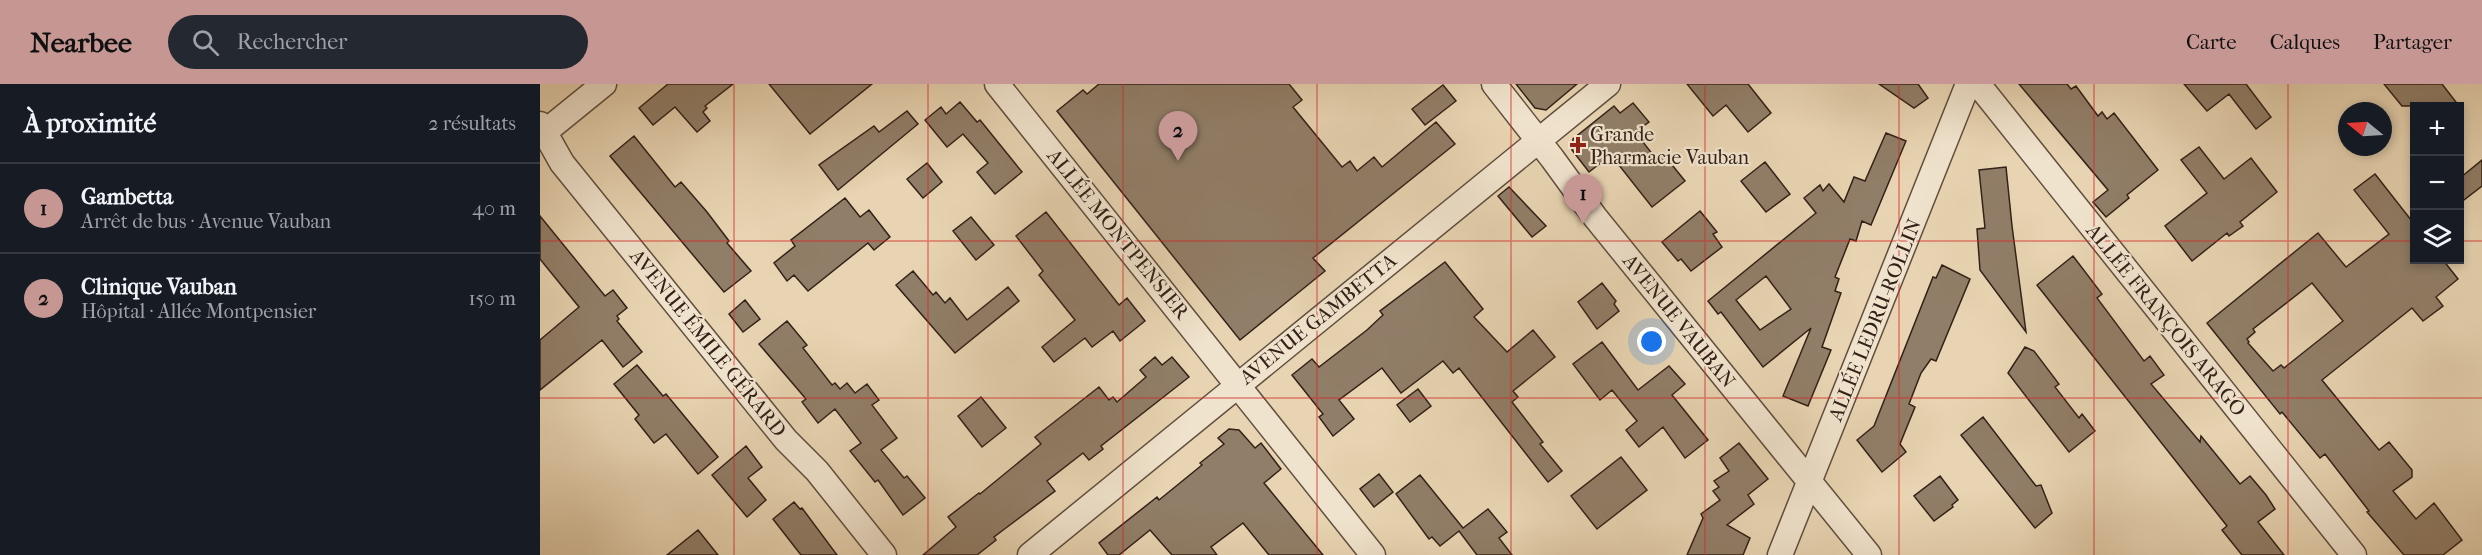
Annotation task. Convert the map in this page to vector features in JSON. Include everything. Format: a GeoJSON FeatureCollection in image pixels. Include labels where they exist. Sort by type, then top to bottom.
{"type":"FeatureCollection","features":[{"type":"Feature","properties":{"kind":"street"},"geometry":{"type":"LineString","coordinates":[[542,131],[604,84]]}},
{"type":"Feature","properties":{"kind":"street","name":"ALLÉE MONTPENSIER"},"geometry":{"type":"LineString","coordinates":[[997,84],[1373,555]]}},
{"type":"Feature","properties":{"kind":"street","name":"AVENUE VAUBAN"},"geometry":{"type":"LineString","coordinates":[[1494,84],[1595,217],[1869,555]]}},
{"type":"Feature","properties":{"kind":"street","name":"AVENUE GAMBETTA"},"geometry":{"type":"LineString","coordinates":[[1030,555],[1608,84]]}},
{"type":"Feature","properties":{"kind":"street","name":"ALLÉE LEDRU-ROLLIN"},"geometry":{"type":"LineString","coordinates":[[1780,555],[1968,84]]}},
{"type":"Feature","properties":{"kind":"street","name":"ALLÉE FRANÇOIS ARAGO"},"geometry":{"type":"LineString","coordinates":[[1978,84],[2354,555]]}},
{"type":"Feature","properties":{"kind":"street","name":"AVENUE ÉMILE GÉRARD"},"geometry":{"type":"LineString","coordinates":[[542,131],[562,163],[786,440],[817,471],[884,555]]}},
{"type":"Feature","properties":{"kind":"building"},"geometry":{"type":"Polygon","coordinates":[[[668,84],[733,84],[705,106],[707,108],[703,112],[710,121],[697,132],[675,107],[653,125],[639,108],[668,84]]]}},
{"type":"Feature","properties":{"kind":"building"},"geometry":{"type":"Polygon","coordinates":[[[769,84],[872,84],[810,134],[769,84]]]}},
{"type":"Feature","properties":{"kind":"building"},"geometry":{"type":"Polygon","coordinates":[[[1099,84],[1289,84],[1302,100],[1293,107],[1342,167],[1350,161],[1357,171],[1374,157],[1382,167],[1436,122],[1455,144],[1313,258],[1325,271],[1240,340],[1057,111],[1083,90],[1087,94],[1099,84]]]}},
{"type":"Feature","properties":{"kind":"building"},"geometry":{"type":"Polygon","coordinates":[[[1516,84],[1577,84],[1546,110],[1535,108],[1516,84]]]}},
{"type":"Feature","properties":{"kind":"building"},"geometry":{"type":"Polygon","coordinates":[[[1687,84],[1748,84],[1771,113],[1748,132],[1726,105],[1713,116],[1687,84]]]}},
{"type":"Feature","properties":{"kind":"building"},"geometry":{"type":"Polygon","coordinates":[[[1879,84],[1918,84],[1928,98],[1914,108],[1879,84]]]}},
{"type":"Feature","properties":{"kind":"building"},"geometry":{"type":"Polygon","coordinates":[[[2019,84],[2067,84],[2071,89],[2076,86],[2098,116],[2102,112],[2107,119],[2114,113],[2158,170],[2127,195],[2129,198],[2106,217],[2093,202],[2108,190],[2019,84]]]}},
{"type":"Feature","properties":{"kind":"building"},"geometry":{"type":"Polygon","coordinates":[[[2184,84],[2246,84],[2271,117],[2256,129],[2229,94],[2207,111],[2184,84]]]}},
{"type":"Feature","properties":{"kind":"building"},"geometry":{"type":"Polygon","coordinates":[[[2384,84],[2442,84],[2456,102],[2410,102],[2410,106],[2402,106],[2384,84]]]}},
{"type":"Feature","properties":{"kind":"building"},"geometry":{"type":"Polygon","coordinates":[[[1443,85],[1456,101],[1425,125],[1412,109],[1443,85]]]}},
{"type":"Feature","properties":{"kind":"building"},"geometry":{"type":"Polygon","coordinates":[[[960,102],[977,122],[980,120],[1022,172],[995,194],[977,172],[988,163],[963,134],[947,147],[925,120],[941,107],[946,114],[960,102]]]}},
{"type":"Feature","properties":{"kind":"building"},"geometry":{"type":"Polygon","coordinates":[[[1633,103],[1649,122],[1635,132],[1657,160],[1664,155],[1685,181],[1652,207],[1611,155],[1589,172],[1572,150],[1573,139],[1614,106],[1620,113],[1633,103]]]}},
{"type":"Feature","properties":{"kind":"building"},"geometry":{"type":"Polygon","coordinates":[[[907,111],[918,124],[838,190],[819,165],[874,126],[879,132],[907,111]]]}},
{"type":"Feature","properties":{"kind":"building"},"geometry":{"type":"Polygon","coordinates":[[[1886,133],[1906,141],[1871,225],[1862,221],[1856,241],[1850,239],[1835,277],[1839,279],[1835,291],[1841,293],[1822,347],[1831,350],[1808,406],[1783,396],[1811,328],[1763,367],[1721,312],[1718,314],[1708,301],[1816,213],[1804,198],[1820,185],[1823,191],[1829,184],[1844,202],[1854,177],[1865,181],[1886,133]],[[1766,276],[1736,300],[1760,330],[1791,309],[1766,276]]]}},
{"type":"Feature","properties":{"kind":"building"},"geometry":{"type":"Polygon","coordinates":[[[634,136],[675,187],[681,182],[707,212],[729,241],[727,243],[751,271],[724,292],[610,156],[634,136]]]}},
{"type":"Feature","properties":{"kind":"building"},"geometry":{"type":"Polygon","coordinates":[[[2199,147],[2224,179],[2251,158],[2277,192],[2240,222],[2243,226],[2229,236],[2227,233],[2192,261],[2165,226],[2207,193],[2181,160],[2199,147]]]}},
{"type":"Feature","properties":{"kind":"building"},"geometry":{"type":"Polygon","coordinates":[[[2482,160],[2482,186],[2464,200],[2464,175],[2482,160]]]}},
{"type":"Feature","properties":{"kind":"building"},"geometry":{"type":"Polygon","coordinates":[[[1765,162],[1790,194],[1766,212],[1741,181],[1765,162]]]}},
{"type":"Feature","properties":{"kind":"building"},"geometry":{"type":"Polygon","coordinates":[[[927,163],[942,182],[923,198],[907,179],[927,163]]]}},
{"type":"Feature","properties":{"kind":"building"},"geometry":{"type":"Polygon","coordinates":[[[2006,167],[2026,332],[1980,270],[1977,229],[1985,228],[1979,170],[2006,167]]]}},
{"type":"Feature","properties":{"kind":"building"},"geometry":{"type":"Polygon","coordinates":[[[2375,174],[2410,219],[2410,264],[2446,264],[2458,279],[2436,297],[2443,306],[2423,321],[2412,308],[2322,380],[2379,450],[2389,442],[2412,470],[2412,477],[2393,491],[2416,519],[2434,503],[2462,540],[2443,555],[2404,555],[2367,512],[2369,511],[2325,454],[2320,458],[2282,412],[2280,414],[2207,323],[2318,233],[2346,267],[2389,234],[2354,190],[2375,174]],[[2312,283],[2253,329],[2255,332],[2247,339],[2273,371],[2281,365],[2284,368],[2343,321],[2312,283]]]}},
{"type":"Feature","properties":{"kind":"building"},"geometry":{"type":"Polygon","coordinates":[[[1509,187],[1546,226],[1532,237],[1498,196],[1509,187]]]}},
{"type":"Feature","properties":{"kind":"building"},"geometry":{"type":"Polygon","coordinates":[[[845,198],[860,217],[869,210],[890,237],[874,250],[868,243],[808,291],[794,275],[787,281],[774,263],[795,246],[791,240],[845,198]]]}},
{"type":"Feature","properties":{"kind":"building"},"geometry":{"type":"Polygon","coordinates":[[[1700,211],[1717,232],[1713,234],[1722,247],[1691,271],[1681,259],[1678,261],[1662,242],[1700,211]]]}},
{"type":"Feature","properties":{"kind":"building"},"geometry":{"type":"Polygon","coordinates":[[[1046,212],[1119,305],[1127,298],[1145,321],[1120,341],[1113,331],[1092,347],[1085,338],[1054,362],[1042,347],[1075,320],[1039,275],[1043,271],[1016,236],[1046,212]]]}},
{"type":"Feature","properties":{"kind":"building"},"geometry":{"type":"Polygon","coordinates":[[[540,216],[605,296],[613,290],[627,308],[617,316],[619,319],[617,321],[642,352],[623,367],[602,340],[540,390],[540,340],[579,307],[540,259],[540,216]]]}},
{"type":"Feature","properties":{"kind":"building"},"geometry":{"type":"Polygon","coordinates":[[[971,217],[994,245],[976,260],[953,231],[971,217]]]}},
{"type":"Feature","properties":{"kind":"building"},"geometry":{"type":"Polygon","coordinates":[[[2073,256],[2102,294],[2097,298],[2144,361],[2150,356],[2164,375],[2151,384],[2200,442],[2201,436],[2240,484],[2250,476],[2266,495],[2275,509],[2258,522],[2284,555],[2242,555],[2222,530],[2227,526],[2037,285],[2073,256]]]}},
{"type":"Feature","properties":{"kind":"building"},"geometry":{"type":"Polygon","coordinates":[[[1445,262],[1483,309],[1474,317],[1507,352],[1533,330],[1555,357],[1513,391],[1518,397],[1512,402],[1543,442],[1540,444],[1562,471],[1548,482],[1459,368],[1453,373],[1443,361],[1401,393],[1382,368],[1339,400],[1354,419],[1333,436],[1319,417],[1323,414],[1292,375],[1312,359],[1319,367],[1367,330],[1383,315],[1380,311],[1445,262]]]}},
{"type":"Feature","properties":{"kind":"building"},"geometry":{"type":"Polygon","coordinates":[[[1942,265],[1970,279],[1936,361],[1931,359],[1921,373],[1909,404],[1915,407],[1900,444],[1906,452],[1882,472],[1857,440],[1874,426],[1933,277],[1936,278],[1942,265]]]}},
{"type":"Feature","properties":{"kind":"building"},"geometry":{"type":"Polygon","coordinates":[[[913,271],[933,295],[936,292],[945,303],[950,298],[967,320],[1008,287],[1019,301],[955,353],[896,285],[913,271]]]}},
{"type":"Feature","properties":{"kind":"building"},"geometry":{"type":"Polygon","coordinates":[[[1602,283],[1616,301],[1614,304],[1619,311],[1597,329],[1578,302],[1602,283]]]}},
{"type":"Feature","properties":{"kind":"building"},"geometry":{"type":"Polygon","coordinates":[[[745,300],[760,319],[743,332],[729,314],[745,300]]]}},
{"type":"Feature","properties":{"kind":"building"},"geometry":{"type":"Polygon","coordinates":[[[787,321],[807,345],[803,348],[832,385],[835,383],[840,389],[847,383],[855,393],[867,384],[879,400],[872,405],[897,438],[881,450],[904,478],[907,476],[925,498],[903,515],[878,480],[875,482],[850,451],[861,443],[835,409],[818,423],[802,402],[806,399],[759,344],[787,321]]]}},
{"type":"Feature","properties":{"kind":"building"},"geometry":{"type":"Polygon","coordinates":[[[1602,342],[1638,390],[1669,366],[1685,384],[1672,395],[1708,440],[1685,458],[1663,427],[1639,447],[1626,430],[1637,421],[1612,390],[1600,400],[1573,364],[1602,342]]]}},
{"type":"Feature","properties":{"kind":"building"},"geometry":{"type":"Polygon","coordinates":[[[2025,347],[2034,351],[2059,384],[2055,387],[2079,418],[2082,414],[2095,431],[2069,452],[2008,373],[2025,347]]]}},
{"type":"Feature","properties":{"kind":"building"},"geometry":{"type":"Polygon","coordinates":[[[1155,357],[1162,365],[1172,357],[1189,377],[1101,446],[1103,449],[1089,460],[1083,453],[1047,481],[1055,491],[994,537],[996,540],[977,555],[923,555],[956,527],[948,517],[1041,444],[1035,437],[1099,387],[1109,400],[1113,397],[1117,402],[1146,377],[1140,370],[1155,357]]]}},
{"type":"Feature","properties":{"kind":"building"},"geometry":{"type":"Polygon","coordinates":[[[637,365],[663,396],[666,394],[718,457],[698,474],[666,434],[654,443],[635,419],[639,415],[614,384],[637,365]]]}},
{"type":"Feature","properties":{"kind":"building"},"geometry":{"type":"Polygon","coordinates":[[[1418,389],[1431,406],[1410,422],[1397,405],[1418,389]]]}},
{"type":"Feature","properties":{"kind":"building"},"geometry":{"type":"Polygon","coordinates":[[[981,397],[1006,428],[982,447],[958,416],[981,397]]]}},
{"type":"Feature","properties":{"kind":"building"},"geometry":{"type":"Polygon","coordinates":[[[1983,417],[2036,486],[2041,485],[2052,513],[2035,528],[1961,435],[1983,417]]]}},
{"type":"Feature","properties":{"kind":"building"},"geometry":{"type":"Polygon","coordinates":[[[1229,429],[1239,430],[1255,448],[1261,443],[1281,469],[1264,483],[1323,555],[1269,555],[1243,523],[1211,547],[1217,555],[1172,555],[1150,530],[1119,555],[1108,555],[1099,543],[1157,497],[1159,500],[1202,465],[1200,463],[1224,444],[1218,438],[1229,429]]]}},
{"type":"Feature","properties":{"kind":"building"},"geometry":{"type":"Polygon","coordinates":[[[1739,443],[1768,479],[1748,495],[1754,504],[1727,525],[1750,538],[1743,555],[1687,555],[1703,518],[1701,514],[1720,500],[1713,491],[1719,487],[1714,481],[1729,471],[1720,458],[1739,443]]]}},
{"type":"Feature","properties":{"kind":"building"},"geometry":{"type":"Polygon","coordinates":[[[746,446],[762,467],[748,478],[766,500],[747,517],[712,475],[746,446]]]}},
{"type":"Feature","properties":{"kind":"building"},"geometry":{"type":"Polygon","coordinates":[[[1621,457],[1647,490],[1597,529],[1571,496],[1621,457]]]}},
{"type":"Feature","properties":{"kind":"building"},"geometry":{"type":"Polygon","coordinates":[[[1379,474],[1393,492],[1374,507],[1360,489],[1379,474]]]}},
{"type":"Feature","properties":{"kind":"building"},"geometry":{"type":"Polygon","coordinates":[[[1420,475],[1463,528],[1488,509],[1507,532],[1499,538],[1512,555],[1477,555],[1459,531],[1440,546],[1432,537],[1429,539],[1396,494],[1420,475]]]}},
{"type":"Feature","properties":{"kind":"building"},"geometry":{"type":"Polygon","coordinates":[[[1940,476],[1958,500],[1952,505],[1953,507],[1934,521],[1914,496],[1940,476]]]}},
{"type":"Feature","properties":{"kind":"building"},"geometry":{"type":"Polygon","coordinates":[[[794,502],[800,509],[802,508],[837,555],[801,555],[773,519],[794,502]]]}},
{"type":"Feature","properties":{"kind":"building"},"geometry":{"type":"Polygon","coordinates":[[[698,530],[718,555],[667,555],[698,530]]]}},
{"type":"Feature","properties":{"kind":"place","name":"Grande Pharmacie Vauban"},"geometry":{"type":"Point","coordinates":[1578,145]}},
{"type":"Feature","properties":{"kind":"place","name":"Clinique Vauban"},"geometry":{"type":"Point","coordinates":[1178,161]}},
{"type":"Feature","properties":{"kind":"place","name":"Gambetta"},"geometry":{"type":"Point","coordinates":[1583,224]}}]}
